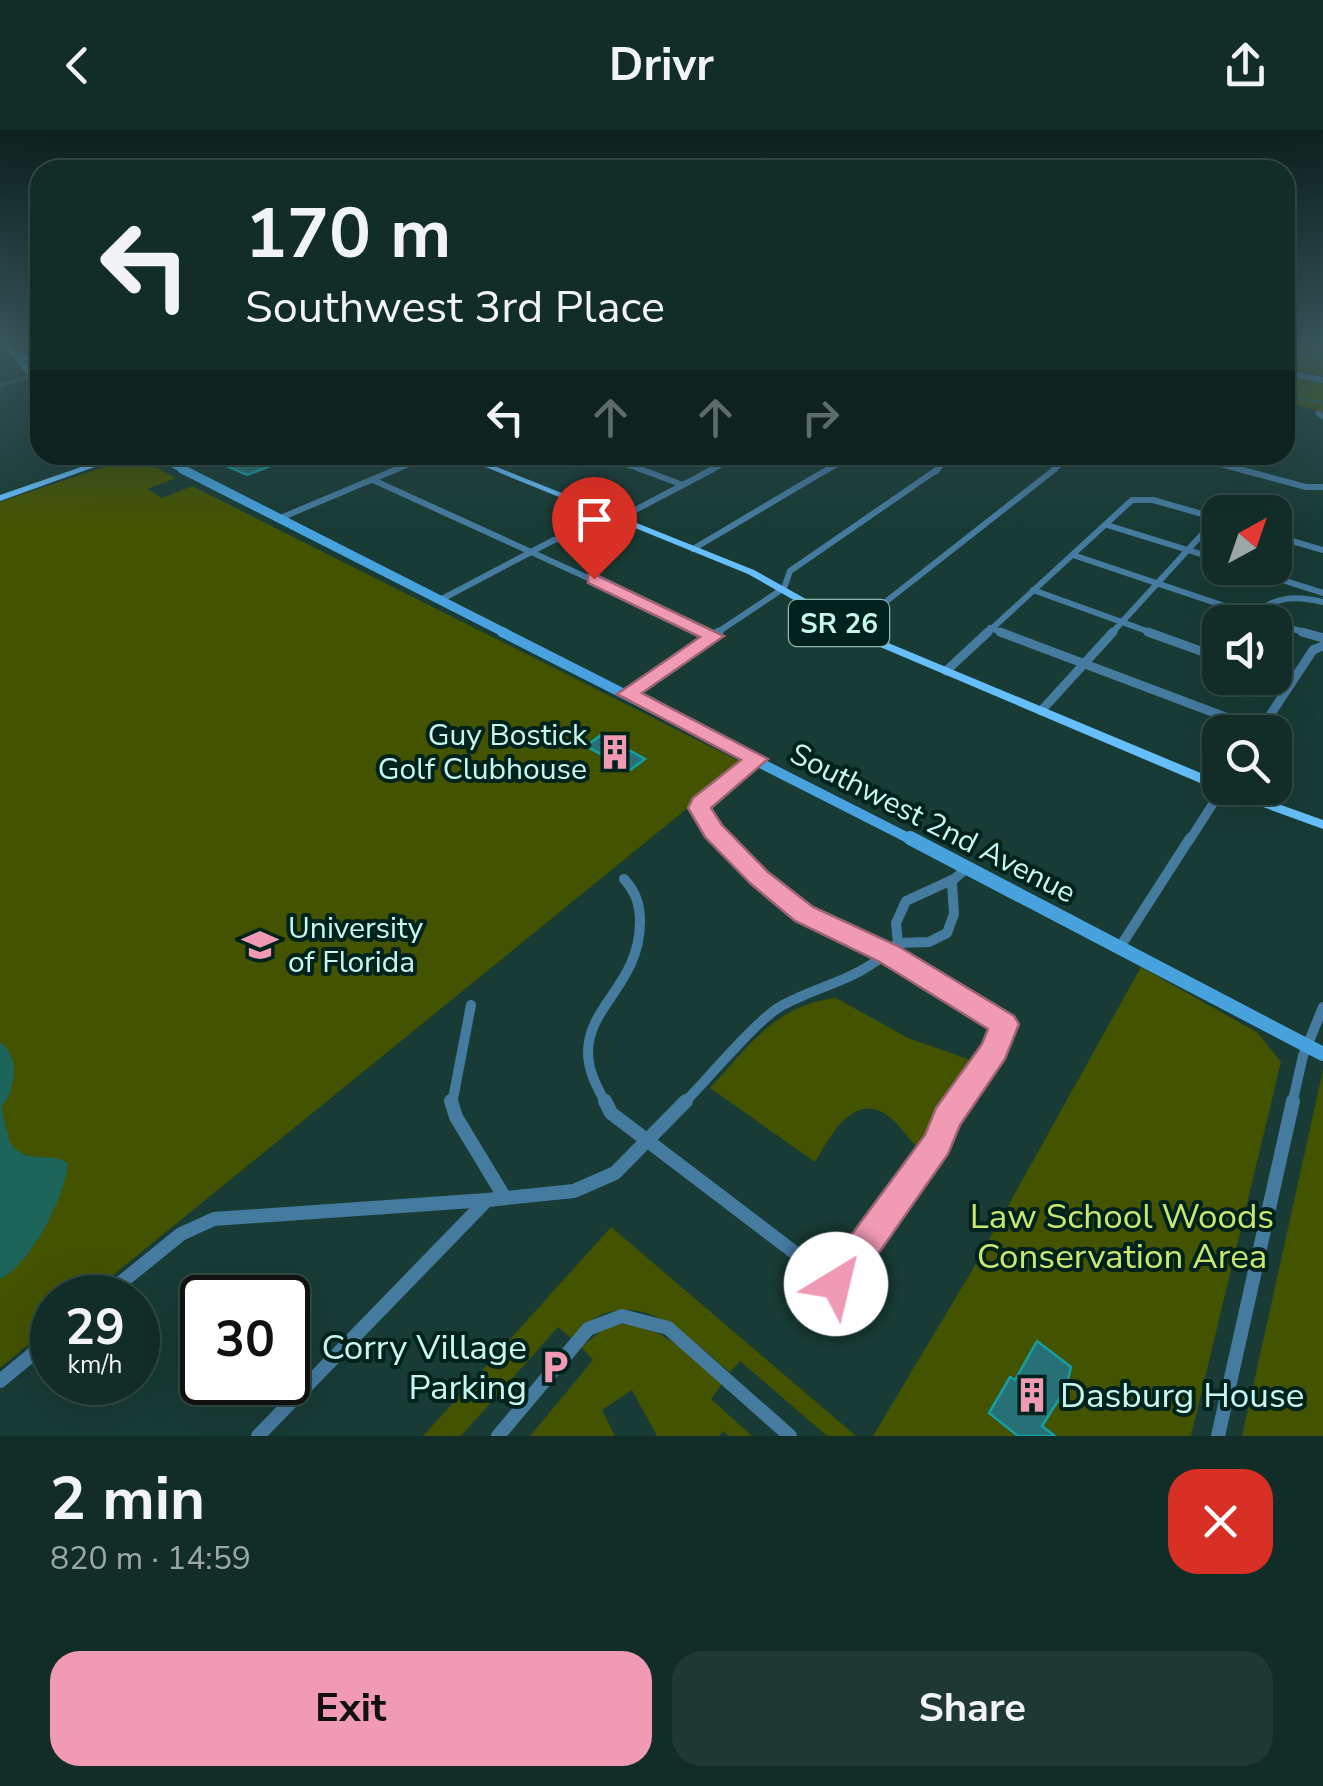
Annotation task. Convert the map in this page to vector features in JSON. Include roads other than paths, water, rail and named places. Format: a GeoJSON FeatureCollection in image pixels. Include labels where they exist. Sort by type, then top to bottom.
{"type":"FeatureCollection","features":[{"type":"Feature","properties":{"kind":"main road"},"geometry":{"type":"LineString","coordinates":[[0,494],[80,465]]}},
{"type":"Feature","properties":{"kind":"main road"},"geometry":{"type":"LineString","coordinates":[[0,494],[92,465]]}},
{"type":"Feature","properties":{"kind":"main road","name":"Southwest 2nd Avenue"},"geometry":{"type":"LineString","coordinates":[[165,465],[196,478]]}},
{"type":"Feature","properties":{"kind":"main road","name":"Southwest 2nd Avenue"},"geometry":{"type":"LineString","coordinates":[[173,465],[756,759],[1323,1054]]}},
{"type":"Feature","properties":{"kind":"main road","name":"SR 26"},"geometry":{"type":"LineString","coordinates":[[485,465],[784,588],[851,629],[1202,779]]}},
{"type":"Feature","properties":{"kind":"main road","name":"SR 26"},"geometry":{"type":"LineString","coordinates":[[1270,805],[1323,825]]}},
{"type":"Feature","properties":{"kind":"street"},"geometry":{"type":"LineString","coordinates":[[278,519],[408,465]]}},
{"type":"Feature","properties":{"kind":"street"},"geometry":{"type":"LineString","coordinates":[[628,465],[683,485]]}},
{"type":"Feature","properties":{"kind":"street"},"geometry":{"type":"LineString","coordinates":[[440,600],[554,540],[582,536],[618,519],[719,465]]}},
{"type":"Feature","properties":{"kind":"street"},"geometry":{"type":"LineString","coordinates":[[694,549],[836,465]]}},
{"type":"Feature","properties":{"kind":"street"},"geometry":{"type":"LineString","coordinates":[[627,694],[784,588],[790,572],[935,474],[941,465]]}},
{"type":"Feature","properties":{"kind":"street"},"geometry":{"type":"LineString","coordinates":[[851,629],[1060,465]]}},
{"type":"Feature","properties":{"kind":"street"},"geometry":{"type":"LineString","coordinates":[[1223,465],[1323,487]]}},
{"type":"Feature","properties":{"kind":"street"},"geometry":{"type":"LineString","coordinates":[[372,480],[533,550],[714,636]]}},
{"type":"Feature","properties":{"kind":"street"},"geometry":{"type":"LineString","coordinates":[[946,671],[1132,500],[1140,498],[1202,515]]}},
{"type":"Feature","properties":{"kind":"street"},"geometry":{"type":"LineString","coordinates":[[1107,525],[1202,554]]}},
{"type":"Feature","properties":{"kind":"street"},"geometry":{"type":"LineString","coordinates":[[1040,711],[1202,534]]}},
{"type":"Feature","properties":{"kind":"street"},"geometry":{"type":"LineString","coordinates":[[1292,541],[1323,550]]}},
{"type":"Feature","properties":{"kind":"street"},"geometry":{"type":"LineString","coordinates":[[1073,556],[1221,605]]}},
{"type":"Feature","properties":{"kind":"street"},"geometry":{"type":"LineString","coordinates":[[1292,583],[1323,593]]}},
{"type":"Feature","properties":{"kind":"street"},"geometry":{"type":"LineString","coordinates":[[1033,590],[1202,651]]}},
{"type":"Feature","properties":{"kind":"street"},"geometry":{"type":"LineString","coordinates":[[1264,605],[1284,598],[1323,602]]}},
{"type":"Feature","properties":{"kind":"street"},"geometry":{"type":"LineString","coordinates":[[990,628],[1217,715]]}},
{"type":"Feature","properties":{"kind":"street"},"geometry":{"type":"LineString","coordinates":[[1292,630],[1322,644],[1313,650],[1292,681]]}},
{"type":"Feature","properties":{"kind":"street"},"geometry":{"type":"LineString","coordinates":[[624,879],[635,890],[639,908],[643,935],[640,954],[631,973],[604,1004],[587,1041],[586,1063],[591,1080],[611,1113],[836,1284],[937,1144],[947,1118],[994,1050],[1004,1024],[893,948],[804,914],[760,878],[714,831],[699,808],[756,759]]}},
{"type":"Feature","properties":{"kind":"street"},"geometry":{"type":"LineString","coordinates":[[1120,947],[1211,805]]}},
{"type":"Feature","properties":{"kind":"street"},"geometry":{"type":"LineString","coordinates":[[893,948],[895,918],[904,902],[923,890],[952,883],[966,868]]}},
{"type":"Feature","properties":{"kind":"street"},"geometry":{"type":"LineString","coordinates":[[130,1275],[181,1234],[214,1220],[574,1191],[615,1174],[780,1006],[853,978],[893,948],[932,943],[947,934],[956,914],[952,883]]}},
{"type":"Feature","properties":{"kind":"street"},"geometry":{"type":"LineString","coordinates":[[471,1005],[452,1078],[451,1102],[505,1198]]}},
{"type":"Feature","properties":{"kind":"street"},"geometry":{"type":"LineString","coordinates":[[1218,1436],[1306,1044],[1323,1007]]}},
{"type":"Feature","properties":{"kind":"street"},"geometry":{"type":"LineString","coordinates":[[258,1436],[487,1200]]}},
{"type":"Feature","properties":{"kind":"street"},"geometry":{"type":"LineString","coordinates":[[498,1436],[588,1329],[622,1316],[668,1328],[790,1436]]}},
{"type":"Feature","properties":{"kind":"street"},"geometry":{"type":"LineString","coordinates":[[0,1381],[30,1356]]}},
{"type":"Feature","properties":{"kind":"place","name":"Guy Bostick Golf Clubhouse"},"geometry":{"type":"Point","coordinates":[615,752]}},
{"type":"Feature","properties":{"kind":"place","name":"University of Florida"},"geometry":{"type":"Point","coordinates":[260,945]}},
{"type":"Feature","properties":{"kind":"place","name":"Corry Village Parking"},"geometry":{"type":"Point","coordinates":[555,1367]}},
{"type":"Feature","properties":{"kind":"place","name":"Dasburg House"},"geometry":{"type":"Point","coordinates":[1032,1395]}},
{"type":"Feature","properties":{"kind":"park label","name":"Law School Woods Conservation Area"},"geometry":{"type":"Point","coordinates":[1122,1236]}}]}
